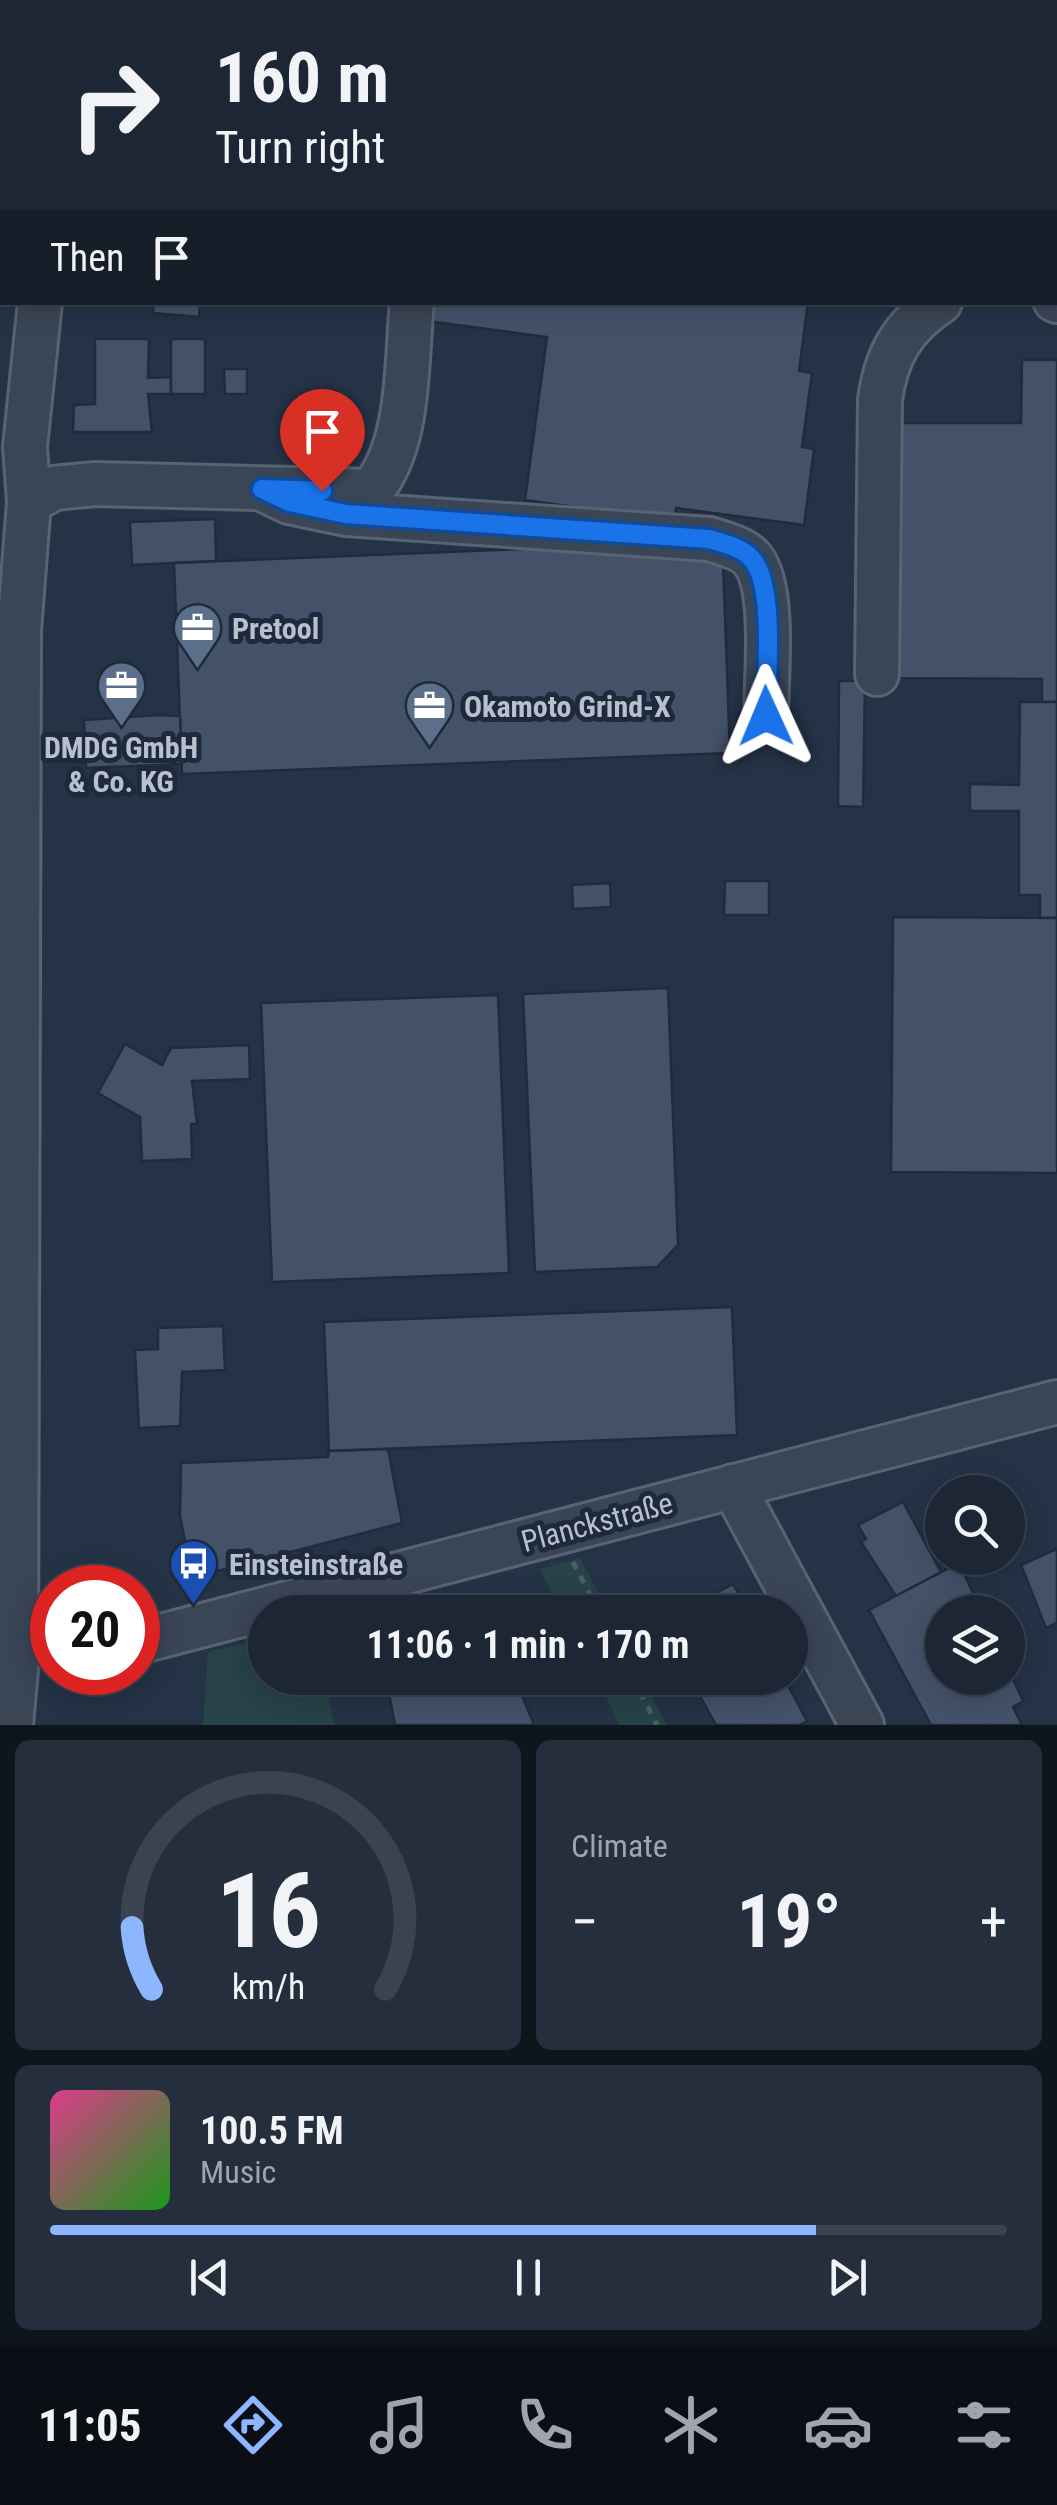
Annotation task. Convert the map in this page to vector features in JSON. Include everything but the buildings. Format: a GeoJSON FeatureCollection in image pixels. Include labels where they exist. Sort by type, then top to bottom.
{"type":"FeatureCollection","features":[{"type":"Feature","properties":{"kind":"street"},"geometry":{"type":"LineString","coordinates":[[11,1725],[23,1668],[8,763],[13,545],[28,502],[25,447],[40,305]]}},
{"type":"Feature","properties":{"kind":"street"},"geometry":{"type":"LineString","coordinates":[[28,502],[54,488],[94,484],[371,491],[383,477],[397,448],[412,305]]}},
{"type":"Feature","properties":{"kind":"street"},"geometry":{"type":"LineString","coordinates":[[877,674],[880,400],[884,371],[896,342],[919,316],[936,305]]}},
{"type":"Feature","properties":{"kind":"street"},"geometry":{"type":"LineString","coordinates":[[262,489],[289,502],[346,514],[709,539],[728,544],[751,557],[765,583],[766,716]]}},
{"type":"Feature","properties":{"kind":"street","name":"Planckstraße"},"geometry":{"type":"LineString","coordinates":[[160,1636],[1057,1402]]}},
{"type":"Feature","properties":{"kind":"street"},"geometry":{"type":"LineString","coordinates":[[734,1486],[862,1725]]}},
{"type":"Feature","properties":{"kind":"path"},"geometry":{"type":"LineString","coordinates":[[563,1531],[568,1552],[591,1595]]}},
{"type":"Feature","properties":{"kind":"path"},"geometry":{"type":"LineString","coordinates":[[642,1695],[657,1725]]}},
{"type":"Feature","properties":{"kind":"green space"},"geometry":{"type":"Polygon","coordinates":[[[580,1558],[600,1595],[553,1595],[539,1569],[580,1558]]]}},
{"type":"Feature","properties":{"kind":"green space"},"geometry":{"type":"Polygon","coordinates":[[[248,1642],[248,1695],[328,1695],[334,1725],[203,1725],[208,1652],[248,1642]]]}},
{"type":"Feature","properties":{"kind":"green space"},"geometry":{"type":"Polygon","coordinates":[[[605,1695],[651,1695],[667,1725],[620,1725],[605,1695]]]}},
{"type":"Feature","properties":{"kind":"place","name":"Pretool"},"geometry":{"type":"Point","coordinates":[197,670]}},
{"type":"Feature","properties":{"kind":"place","name":"DMDG GmbH & Co. KG"},"geometry":{"type":"Point","coordinates":[121,728]}},
{"type":"Feature","properties":{"kind":"place","name":"Okamoto Grind-X"},"geometry":{"type":"Point","coordinates":[429,748]}},
{"type":"Feature","properties":{"kind":"place","name":"Einsteinstraße"},"geometry":{"type":"Point","coordinates":[194,1606]}},
{"type":"Feature","properties":{"kind":"route"},"geometry":{"type":"LineString","coordinates":[[322,491],[262,489],[289,502],[346,514],[709,539],[728,544],[751,557],[765,583],[766,716]]}}]}
